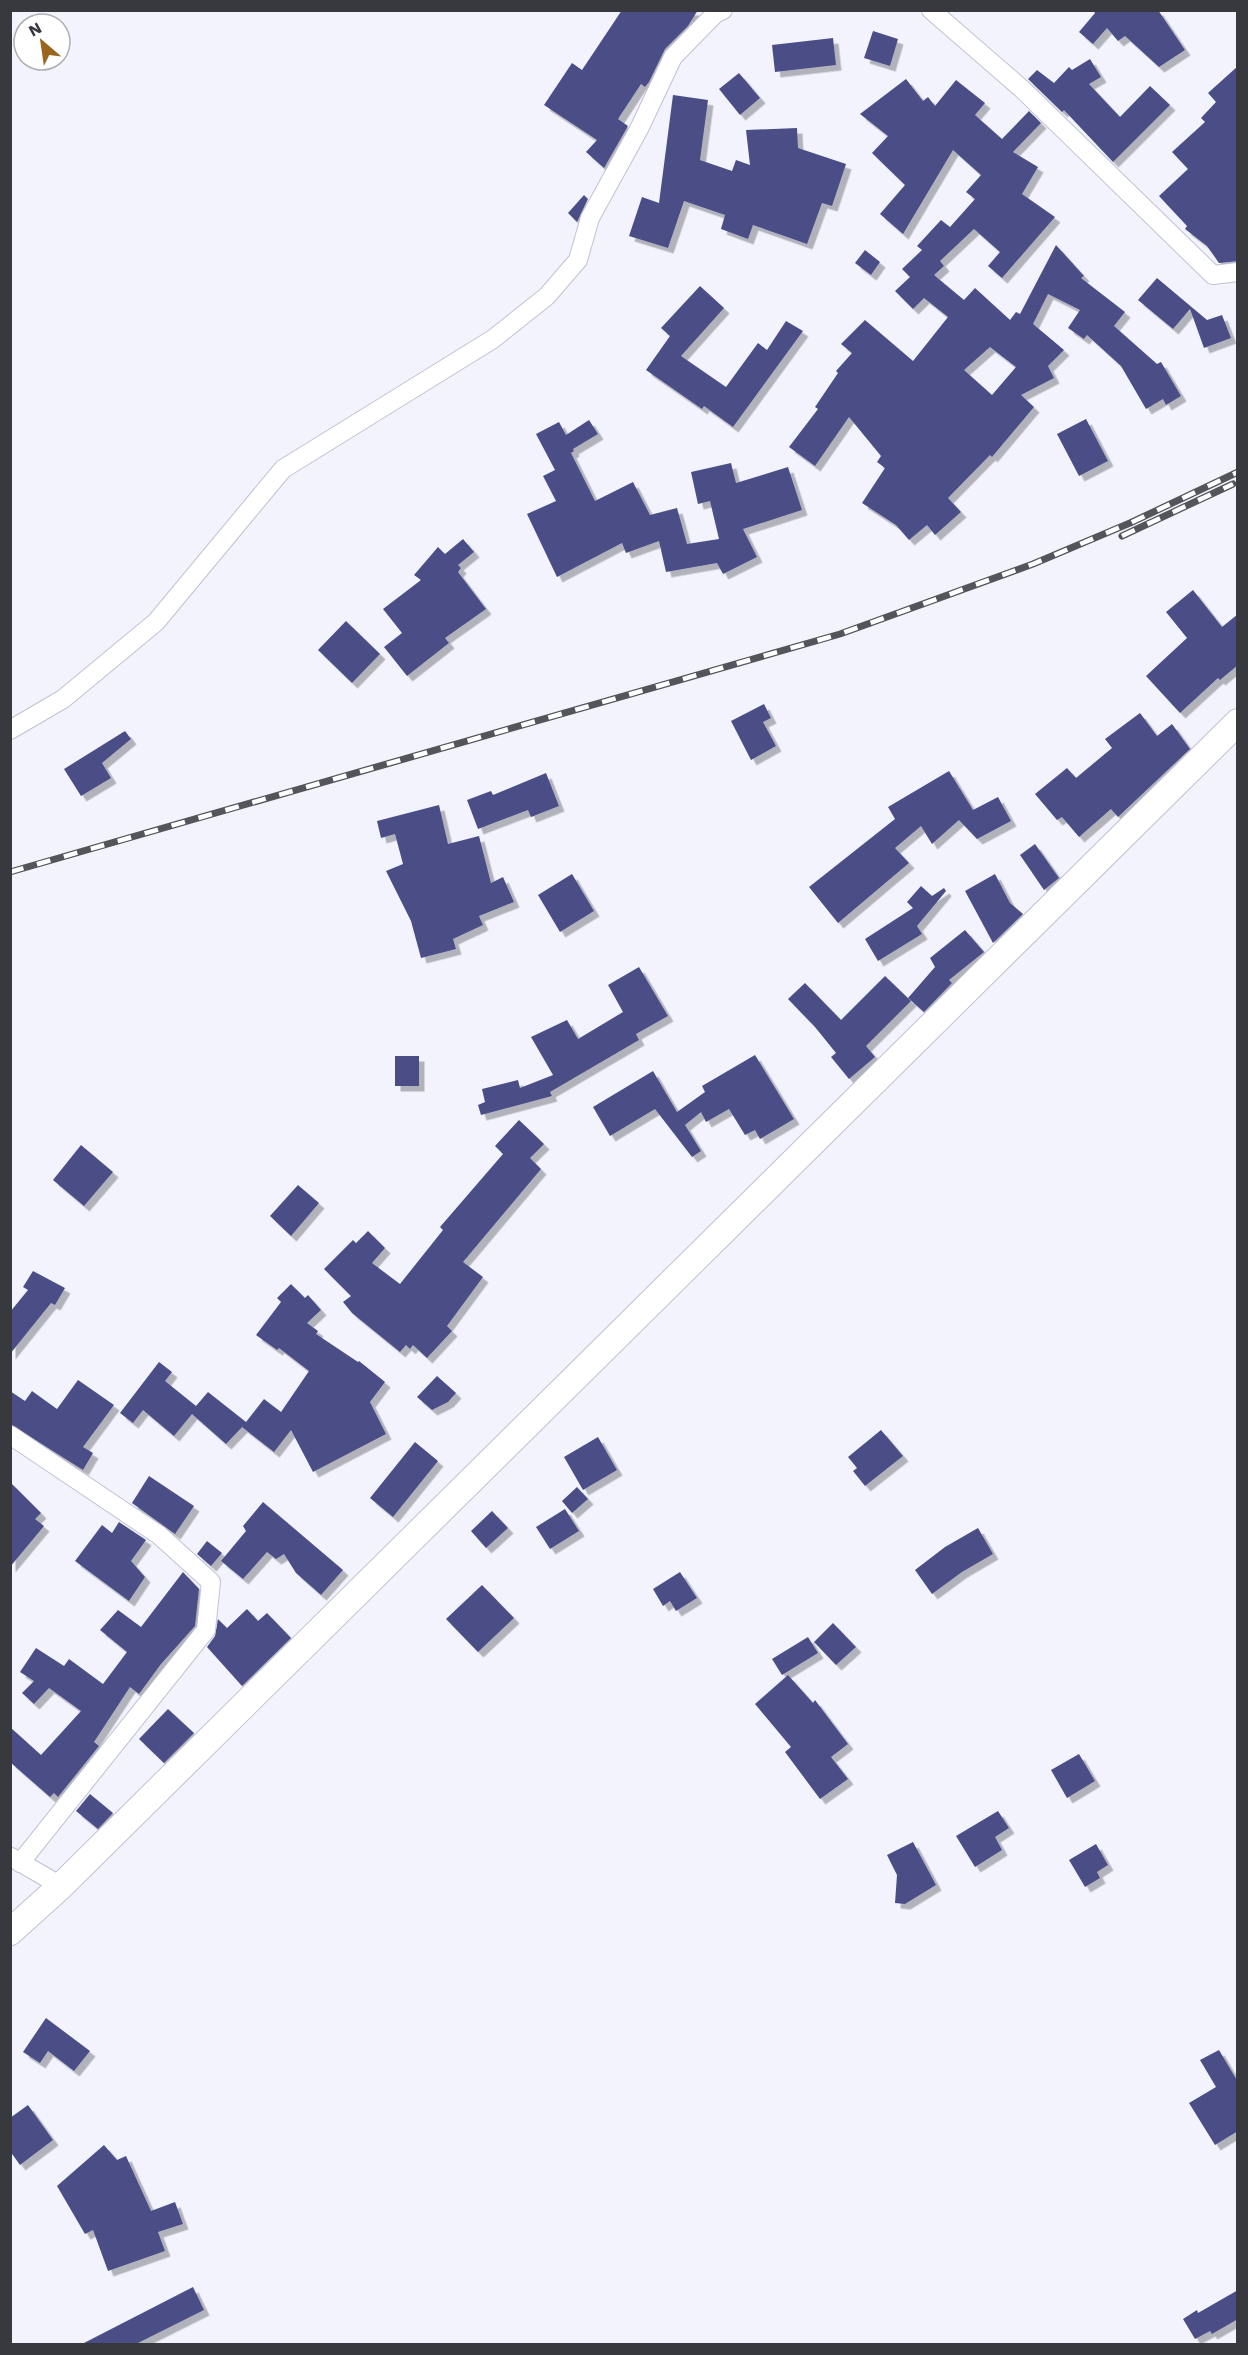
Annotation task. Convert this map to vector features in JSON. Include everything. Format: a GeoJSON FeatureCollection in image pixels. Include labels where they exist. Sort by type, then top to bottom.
{"type":"FeatureCollection","features":[{"type":"Feature","properties":{"kind":"main road"},"geometry":{"type":"LineString","coordinates":[[10,1932],[61,1886],[1238,722]]}},
{"type":"Feature","properties":{"kind":"street"},"geometry":{"type":"LineString","coordinates":[[10,730],[63,699],[156,622],[282,469],[494,339],[547,296],[578,260],[590,218],[639,129],[674,57],[715,14],[723,10]]}},
{"type":"Feature","properties":{"kind":"street"},"geometry":{"type":"LineString","coordinates":[[931,10],[1022,89],[1213,275],[1238,272]]}},
{"type":"Feature","properties":{"kind":"street"},"geometry":{"type":"LineString","coordinates":[[10,1435],[159,1536],[211,1582],[206,1630],[15,1860],[61,1886]]}},
{"type":"Feature","properties":{"kind":"building"},"geometry":{"type":"Polygon","coordinates":[[[622,10],[698,10],[688,26],[665,49],[649,82],[645,87],[641,84],[618,119],[628,126],[604,168],[586,152],[597,140],[544,105],[572,63],[582,70],[622,10]]]}},
{"type":"Feature","properties":{"kind":"building"},"geometry":{"type":"Polygon","coordinates":[[[1093,10],[1158,10],[1185,50],[1159,67],[1125,36],[1118,41],[1107,28],[1093,44],[1079,32],[1095,13],[1093,10]]]}},
{"type":"Feature","properties":{"kind":"building"},"geometry":{"type":"Polygon","coordinates":[[[873,31],[898,39],[890,66],[864,58],[873,31]]]}},
{"type":"Feature","properties":{"kind":"building"},"geometry":{"type":"Polygon","coordinates":[[[833,38],[836,65],[775,72],[772,45],[833,38]]]}},
{"type":"Feature","properties":{"kind":"building"},"geometry":{"type":"Polygon","coordinates":[[[1090,59],[1101,77],[1089,84],[1120,117],[1150,86],[1170,105],[1113,162],[1064,110],[1062,112],[1028,79],[1037,70],[1054,83],[1069,67],[1072,70],[1090,59]]]}},
{"type":"Feature","properties":{"kind":"building"},"geometry":{"type":"Polygon","coordinates":[[[1238,66],[1238,261],[1219,263],[1207,246],[1185,229],[1187,226],[1159,196],[1188,169],[1172,152],[1205,122],[1201,118],[1216,102],[1208,93],[1238,66]]]}},
{"type":"Feature","properties":{"kind":"building"},"geometry":{"type":"Polygon","coordinates":[[[739,73],[760,98],[740,115],[719,89],[739,73]]]}},
{"type":"Feature","properties":{"kind":"building"},"geometry":{"type":"Polygon","coordinates":[[[906,79],[923,101],[928,97],[935,106],[956,80],[985,103],[975,115],[1002,139],[1029,111],[1041,123],[1013,152],[1038,167],[1022,194],[1055,217],[1002,278],[988,266],[1000,252],[974,229],[940,261],[944,266],[934,275],[964,300],[975,288],[1010,320],[1016,312],[1020,314],[1056,245],[1084,276],[1081,278],[1125,312],[1114,326],[1157,364],[1161,362],[1181,396],[1166,405],[1163,399],[1146,409],[1121,366],[1087,335],[1084,339],[1068,328],[1080,310],[1048,294],[1033,324],[1064,350],[1048,366],[1054,378],[1021,395],[1034,407],[992,457],[990,455],[948,498],[961,512],[935,535],[927,525],[909,540],[896,525],[862,503],[885,468],[877,462],[881,456],[849,417],[815,466],[789,447],[818,409],[815,407],[838,373],[836,371],[852,353],[841,344],[865,320],[913,361],[948,317],[924,298],[913,309],[895,291],[910,277],[902,269],[922,250],[917,246],[941,220],[950,227],[975,199],[966,192],[981,175],[953,150],[903,234],[880,214],[905,185],[872,153],[888,136],[860,114],[906,79]],[[990,347],[964,370],[992,395],[1016,367],[990,347]]]}},
{"type":"Feature","properties":{"kind":"building"},"geometry":{"type":"Polygon","coordinates":[[[673,95],[708,100],[700,160],[732,171],[736,160],[750,165],[746,130],[797,128],[798,148],[846,164],[832,206],[822,203],[807,244],[753,225],[748,239],[721,229],[725,215],[684,201],[668,248],[629,236],[642,197],[659,203],[673,95]]]}},
{"type":"Feature","properties":{"kind":"building"},"geometry":{"type":"Polygon","coordinates":[[[584,195],[588,199],[577,222],[568,213],[584,195]]]}},
{"type":"Feature","properties":{"kind":"building"},"geometry":{"type":"Polygon","coordinates":[[[865,250],[880,262],[871,275],[855,263],[865,250]]]}},
{"type":"Feature","properties":{"kind":"building"},"geometry":{"type":"Polygon","coordinates":[[[1157,278],[1207,320],[1222,315],[1231,338],[1204,348],[1190,309],[1173,329],[1138,300],[1157,278]]]}},
{"type":"Feature","properties":{"kind":"building"},"geometry":{"type":"Polygon","coordinates":[[[700,286],[724,308],[681,356],[726,387],[758,343],[767,350],[786,321],[803,331],[733,427],[704,406],[702,409],[646,370],[670,336],[661,328],[700,286]]]}},
{"type":"Feature","properties":{"kind":"building"},"geometry":{"type":"Polygon","coordinates":[[[1086,419],[1108,461],[1079,476],[1057,434],[1086,419]]]}},
{"type":"Feature","properties":{"kind":"building"},"geometry":{"type":"Polygon","coordinates":[[[589,420],[598,434],[573,449],[571,453],[595,501],[633,482],[650,515],[677,508],[687,544],[719,539],[710,501],[698,504],[691,472],[731,463],[736,483],[788,467],[802,510],[743,529],[757,557],[723,574],[717,563],[666,572],[659,541],[626,553],[622,543],[557,577],[527,514],[556,501],[543,476],[555,470],[536,434],[559,422],[566,435],[589,420]]]}},
{"type":"Feature","properties":{"kind":"building"},"geometry":{"type":"Polygon","coordinates":[[[463,539],[474,552],[458,565],[461,568],[458,572],[486,609],[445,638],[449,643],[407,676],[384,647],[402,633],[383,609],[421,580],[414,575],[438,547],[445,554],[463,539]]]}},
{"type":"Feature","properties":{"kind":"building"},"geometry":{"type":"Polygon","coordinates":[[[1193,590],[1222,627],[1238,614],[1238,665],[1220,680],[1218,678],[1180,713],[1146,676],[1187,638],[1166,612],[1193,590]]]}},
{"type":"Feature","properties":{"kind":"building"},"geometry":{"type":"Polygon","coordinates":[[[346,621],[380,654],[352,683],[318,650],[346,621]]]}},
{"type":"Feature","properties":{"kind":"building"},"geometry":{"type":"Polygon","coordinates":[[[764,704],[771,718],[763,722],[776,746],[751,760],[731,721],[764,704]]]}},
{"type":"Feature","properties":{"kind":"building"},"geometry":{"type":"Polygon","coordinates":[[[1140,713],[1157,736],[1172,724],[1190,749],[1118,817],[1111,809],[1079,837],[1062,817],[1057,820],[1035,794],[1067,768],[1076,778],[1112,748],[1105,739],[1140,713]]]}},
{"type":"Feature","properties":{"kind":"building"},"geometry":{"type":"Polygon","coordinates":[[[125,731],[131,739],[102,763],[111,778],[81,796],[64,769],[125,731]]]}},
{"type":"Feature","properties":{"kind":"building"},"geometry":{"type":"Polygon","coordinates":[[[949,771],[973,810],[998,797],[1011,821],[977,839],[959,820],[932,844],[921,826],[895,848],[909,863],[838,923],[809,887],[895,819],[888,807],[949,771]]]}},
{"type":"Feature","properties":{"kind":"building"},"geometry":{"type":"Polygon","coordinates":[[[546,773],[559,806],[531,817],[528,810],[478,829],[467,800],[491,791],[493,795],[546,773]]]}},
{"type":"Feature","properties":{"kind":"building"},"geometry":{"type":"Polygon","coordinates":[[[439,805],[448,844],[479,836],[491,883],[503,877],[514,902],[479,916],[483,925],[453,939],[456,949],[421,958],[411,921],[386,871],[403,864],[395,834],[381,838],[377,821],[439,805]]]}},
{"type":"Feature","properties":{"kind":"building"},"geometry":{"type":"Polygon","coordinates":[[[1035,844],[1059,878],[1044,890],[1020,855],[1035,844]]]}},
{"type":"Feature","properties":{"kind":"building"},"geometry":{"type":"Polygon","coordinates":[[[572,874],[594,911],[560,932],[538,895],[572,874]]]}},
{"type":"Feature","properties":{"kind":"building"},"geometry":{"type":"Polygon","coordinates":[[[995,874],[1010,903],[1023,914],[993,943],[965,891],[995,874]]]}},
{"type":"Feature","properties":{"kind":"building"},"geometry":{"type":"Polygon","coordinates":[[[921,886],[932,896],[944,888],[946,891],[917,926],[922,934],[878,961],[865,939],[913,908],[907,902],[921,886]]]}},
{"type":"Feature","properties":{"kind":"building"},"geometry":{"type":"Polygon","coordinates":[[[965,930],[984,952],[949,980],[952,983],[924,1012],[908,998],[935,967],[930,958],[965,930]]]}},
{"type":"Feature","properties":{"kind":"building"},"geometry":{"type":"Polygon","coordinates":[[[639,967],[668,1016],[636,1034],[639,1040],[550,1092],[552,1096],[481,1115],[478,1105],[485,1102],[482,1089],[518,1080],[520,1088],[553,1075],[531,1037],[567,1020],[578,1039],[623,1012],[608,985],[639,967]]]}},
{"type":"Feature","properties":{"kind":"building"},"geometry":{"type":"Polygon","coordinates":[[[885,976],[911,1001],[866,1046],[875,1057],[849,1079],[831,1057],[836,1053],[788,999],[805,983],[841,1020],[885,976]]]}},
{"type":"Feature","properties":{"kind":"building"},"geometry":{"type":"Polygon","coordinates":[[[755,1055],[794,1119],[760,1139],[755,1130],[745,1135],[729,1109],[706,1122],[701,1112],[685,1125],[701,1151],[692,1157],[655,1109],[610,1136],[593,1107],[653,1071],[677,1112],[705,1092],[702,1086],[755,1055]]]}},
{"type":"Feature","properties":{"kind":"building"},"geometry":{"type":"Polygon","coordinates":[[[395,1056],[419,1056],[419,1086],[395,1086],[395,1056]]]}},
{"type":"Feature","properties":{"kind":"building"},"geometry":{"type":"Polygon","coordinates":[[[519,1120],[544,1144],[530,1158],[541,1169],[463,1262],[483,1277],[447,1326],[452,1331],[427,1358],[413,1345],[410,1349],[406,1345],[400,1352],[352,1313],[343,1302],[351,1296],[324,1269],[353,1240],[356,1243],[368,1231],[385,1248],[372,1263],[400,1284],[443,1230],[440,1227],[503,1154],[495,1146],[519,1120]]]}},
{"type":"Feature","properties":{"kind":"building"},"geometry":{"type":"Polygon","coordinates":[[[81,1145],[113,1172],[84,1206],[53,1180],[81,1145]]]}},
{"type":"Feature","properties":{"kind":"building"},"geometry":{"type":"Polygon","coordinates":[[[298,1185],[319,1203],[291,1236],[270,1216],[298,1185]]]}},
{"type":"Feature","properties":{"kind":"building"},"geometry":{"type":"Polygon","coordinates":[[[33,1271],[65,1288],[55,1305],[51,1303],[10,1354],[10,1312],[28,1290],[23,1287],[33,1271]]]}},
{"type":"Feature","properties":{"kind":"building"},"geometry":{"type":"Polygon","coordinates":[[[291,1284],[305,1298],[308,1295],[321,1310],[307,1323],[318,1331],[316,1334],[359,1361],[385,1382],[370,1402],[386,1434],[313,1472],[291,1430],[274,1452],[242,1427],[226,1444],[192,1414],[174,1436],[143,1410],[133,1423],[120,1413],[159,1362],[172,1372],[165,1381],[196,1406],[208,1392],[246,1422],[264,1399],[281,1412],[309,1371],[279,1348],[277,1350],[256,1335],[281,1302],[277,1298],[291,1284]]]}},
{"type":"Feature","properties":{"kind":"building"},"geometry":{"type":"Polygon","coordinates":[[[437,1376],[456,1393],[448,1402],[432,1410],[417,1397],[437,1376]]]}},
{"type":"Feature","properties":{"kind":"building"},"geometry":{"type":"Polygon","coordinates":[[[78,1380],[114,1405],[83,1447],[93,1453],[83,1470],[10,1424],[10,1391],[25,1401],[32,1391],[57,1409],[78,1380]]]}},
{"type":"Feature","properties":{"kind":"building"},"geometry":{"type":"Polygon","coordinates":[[[881,1430],[903,1456],[865,1486],[853,1471],[857,1468],[848,1457],[881,1430]]]}},
{"type":"Feature","properties":{"kind":"building"},"geometry":{"type":"Polygon","coordinates":[[[598,1437],[617,1470],[583,1490],[564,1457],[598,1437]]]}},
{"type":"Feature","properties":{"kind":"building"},"geometry":{"type":"Polygon","coordinates":[[[415,1442],[438,1461],[393,1517],[370,1498],[415,1442]]]}},
{"type":"Feature","properties":{"kind":"building"},"geometry":{"type":"Polygon","coordinates":[[[149,1476],[194,1506],[175,1534],[132,1503],[149,1476]]]}},
{"type":"Feature","properties":{"kind":"building"},"geometry":{"type":"Polygon","coordinates":[[[10,1482],[41,1513],[35,1519],[44,1526],[10,1567],[10,1482]]]}},
{"type":"Feature","properties":{"kind":"building"},"geometry":{"type":"Polygon","coordinates":[[[577,1487],[588,1499],[572,1513],[562,1501],[577,1487]]]}},
{"type":"Feature","properties":{"kind":"building"},"geometry":{"type":"Polygon","coordinates":[[[263,1502],[343,1570],[321,1595],[296,1573],[284,1554],[276,1559],[267,1552],[243,1579],[221,1561],[246,1531],[243,1526],[263,1502]]]}},
{"type":"Feature","properties":{"kind":"building"},"geometry":{"type":"Polygon","coordinates":[[[565,1509],[579,1531],[550,1549],[536,1527],[565,1509]]]}},
{"type":"Feature","properties":{"kind":"building"},"geometry":{"type":"Polygon","coordinates":[[[492,1511],[508,1528],[486,1548],[471,1531],[492,1511]]]}},
{"type":"Feature","properties":{"kind":"building"},"geometry":{"type":"Polygon","coordinates":[[[119,1522],[146,1540],[131,1561],[145,1577],[129,1601],[75,1561],[102,1525],[112,1533],[119,1522]]]}},
{"type":"Feature","properties":{"kind":"building"},"geometry":{"type":"Polygon","coordinates":[[[978,1528],[993,1554],[962,1572],[932,1594],[915,1570],[945,1547],[978,1528]]]}},
{"type":"Feature","properties":{"kind":"building"},"geometry":{"type":"Polygon","coordinates":[[[207,1541],[222,1553],[211,1566],[197,1554],[207,1541]]]}},
{"type":"Feature","properties":{"kind":"building"},"geometry":{"type":"Polygon","coordinates":[[[183,1572],[199,1589],[195,1626],[161,1664],[139,1694],[130,1687],[94,1742],[99,1746],[58,1797],[54,1793],[50,1797],[10,1762],[10,1727],[41,1755],[81,1711],[49,1688],[34,1704],[22,1693],[34,1681],[20,1672],[36,1648],[64,1666],[69,1659],[103,1684],[127,1652],[100,1630],[118,1610],[141,1627],[183,1572]]]}},
{"type":"Feature","properties":{"kind":"building"},"geometry":{"type":"Polygon","coordinates":[[[680,1572],[697,1598],[676,1611],[670,1601],[663,1606],[653,1589],[680,1572]]]}},
{"type":"Feature","properties":{"kind":"building"},"geometry":{"type":"Polygon","coordinates":[[[482,1585],[514,1618],[478,1652],[446,1619],[482,1585]]]}},
{"type":"Feature","properties":{"kind":"building"},"geometry":{"type":"Polygon","coordinates":[[[247,1609],[258,1621],[267,1613],[291,1638],[242,1686],[207,1647],[215,1636],[218,1619],[227,1628],[247,1609]]]}},
{"type":"Feature","properties":{"kind":"building"},"geometry":{"type":"Polygon","coordinates":[[[833,1623],[856,1647],[836,1665],[814,1642],[833,1623]]]}},
{"type":"Feature","properties":{"kind":"building"},"geometry":{"type":"Polygon","coordinates":[[[808,1637],[818,1653],[782,1675],[772,1659],[808,1637]]]}},
{"type":"Feature","properties":{"kind":"building"},"geometry":{"type":"Polygon","coordinates":[[[788,1675],[813,1703],[815,1700],[848,1744],[831,1757],[848,1779],[820,1799],[785,1752],[791,1747],[755,1704],[788,1675]]]}},
{"type":"Feature","properties":{"kind":"building"},"geometry":{"type":"Polygon","coordinates":[[[168,1709],[194,1733],[164,1763],[139,1739],[168,1709]]]}},
{"type":"Feature","properties":{"kind":"building"},"geometry":{"type":"Polygon","coordinates":[[[1079,1754],[1095,1781],[1067,1798],[1051,1770],[1079,1754]]]}},
{"type":"Feature","properties":{"kind":"building"},"geometry":{"type":"Polygon","coordinates":[[[90,1794],[113,1813],[98,1829],[76,1811],[90,1794]]]}},
{"type":"Feature","properties":{"kind":"building"},"geometry":{"type":"Polygon","coordinates":[[[998,1811],[1009,1828],[995,1837],[1002,1850],[975,1867],[956,1836],[998,1811]]]}},
{"type":"Feature","properties":{"kind":"building"},"geometry":{"type":"Polygon","coordinates":[[[913,1842],[936,1885],[905,1904],[895,1903],[897,1875],[887,1855],[913,1842]]]}},
{"type":"Feature","properties":{"kind":"building"},"geometry":{"type":"Polygon","coordinates":[[[1096,1844],[1108,1865],[1097,1872],[1100,1878],[1085,1887],[1069,1860],[1096,1844]]]}},
{"type":"Feature","properties":{"kind":"building"},"geometry":{"type":"Polygon","coordinates":[[[46,2018],[90,2051],[74,2071],[48,2051],[40,2063],[23,2052],[46,2018]]]}},
{"type":"Feature","properties":{"kind":"building"},"geometry":{"type":"Polygon","coordinates":[[[1219,2050],[1238,2082],[1238,2131],[1215,2145],[1189,2103],[1216,2087],[1200,2060],[1219,2050]]]}},
{"type":"Feature","properties":{"kind":"building"},"geometry":{"type":"Polygon","coordinates":[[[28,2105],[53,2140],[20,2165],[10,2151],[10,2118],[28,2105]]]}},
{"type":"Feature","properties":{"kind":"building"},"geometry":{"type":"Polygon","coordinates":[[[104,2145],[117,2160],[126,2156],[151,2211],[175,2202],[183,2224],[158,2232],[165,2251],[108,2271],[93,2230],[85,2234],[57,2186],[104,2145]]]}},
{"type":"Feature","properties":{"kind":"building"},"geometry":{"type":"Polygon","coordinates":[[[193,2287],[204,2310],[136,2344],[82,2344],[193,2287]]]}},
{"type":"Feature","properties":{"kind":"building"},"geometry":{"type":"Polygon","coordinates":[[[1238,2290],[1238,2319],[1212,2334],[1210,2331],[1195,2339],[1183,2319],[1238,2290]]]}},
{"type":"Feature","properties":{"kind":"railway"},"geometry":{"type":"LineString","coordinates":[[10,872],[840,634],[1033,564],[1130,523],[1238,472]]}},
{"type":"Feature","properties":{"kind":"railway"},"geometry":{"type":"LineString","coordinates":[[1122,536],[1233,484]]}}]}
